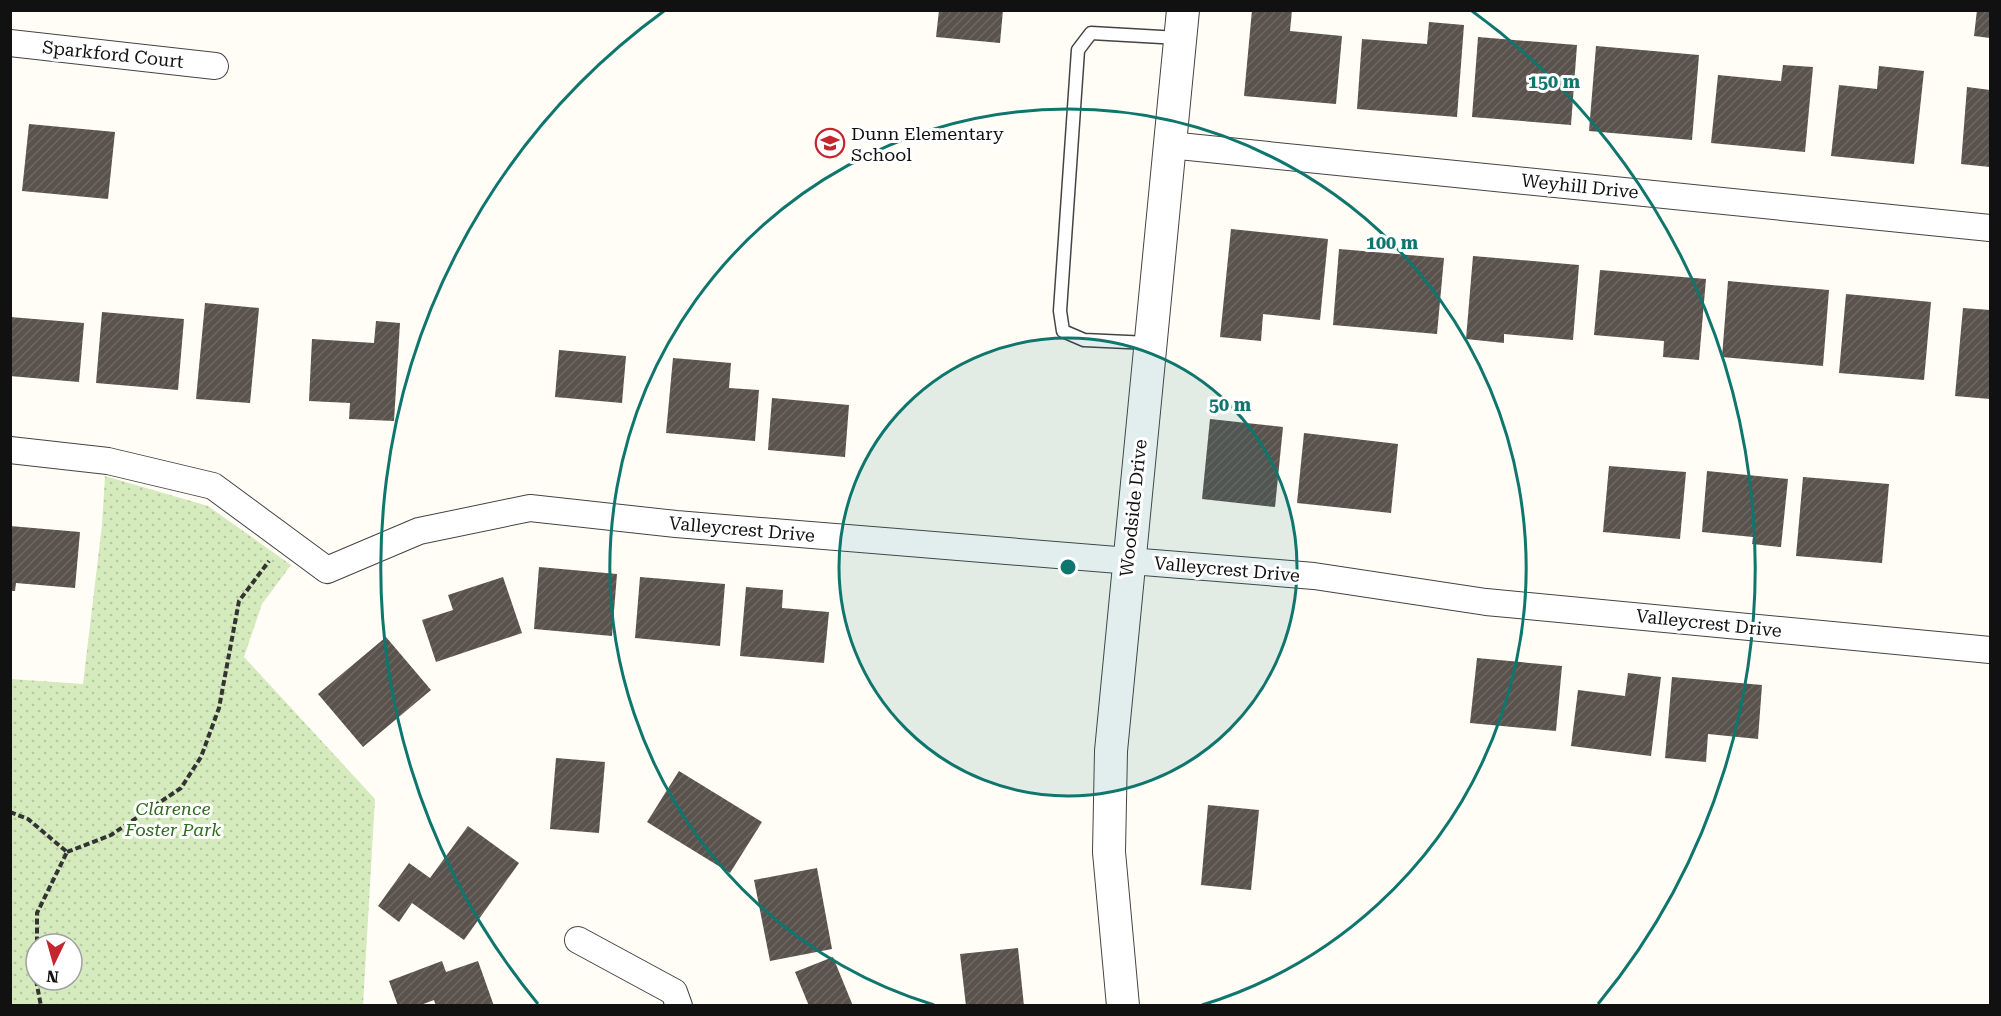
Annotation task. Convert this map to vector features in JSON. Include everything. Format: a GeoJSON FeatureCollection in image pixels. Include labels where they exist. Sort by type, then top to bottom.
{"type":"FeatureCollection","features":[{"type":"Feature","properties":{"kind":"street","name":"Woodside Drive"},"geometry":{"type":"LineString","coordinates":[[1123,1005],[1109,852],[1111,751],[1181,25]]}},
{"type":"Feature","properties":{"kind":"street","name":"Sparkford Court"},"geometry":{"type":"LineString","coordinates":[[10,43],[215,66]]}},
{"type":"Feature","properties":{"kind":"street","name":"Weyhill Drive"},"geometry":{"type":"LineString","coordinates":[[1169,145],[1990,228]]}},
{"type":"Feature","properties":{"kind":"street","name":"Valleycrest Drive"},"geometry":{"type":"LineString","coordinates":[[10,450],[108,461],[213,486],[327,570],[418,531],[530,508],[676,524],[1314,576],[1486,602],[1990,650]]}},
{"type":"Feature","properties":{"kind":"street"},"geometry":{"type":"LineString","coordinates":[[578,940],[674,992],[679,1005]]}},
{"type":"Feature","properties":{"kind":"lane"},"geometry":{"type":"LineString","coordinates":[[1149,343],[1084,340],[1063,331],[1060,311],[1078,50],[1091,33],[1181,25]]}},
{"type":"Feature","properties":{"kind":"path"},"geometry":{"type":"LineString","coordinates":[[37,932],[37,913],[67,852],[111,835],[181,788],[201,757],[219,708],[239,601],[276,554]]}},
{"type":"Feature","properties":{"kind":"path"},"geometry":{"type":"LineString","coordinates":[[10,812],[28,819],[67,852]]}},
{"type":"Feature","properties":{"kind":"green space","name":"Clarence Foster Park"},"geometry":{"type":"Polygon","coordinates":[[[105,476],[208,506],[291,565],[262,604],[244,657],[375,799],[363,1005],[11,1005],[11,679],[83,684],[102,525],[105,476]]]}},
{"type":"Feature","properties":{"kind":"building"},"geometry":{"type":"Polygon","coordinates":[[[939,10],[1003,10],[1000,43],[936,37],[939,10]]]}},
{"type":"Feature","properties":{"kind":"building"},"geometry":{"type":"Polygon","coordinates":[[[1252,10],[1292,10],[1290,31],[1342,36],[1336,104],[1244,96],[1252,10]]]}},
{"type":"Feature","properties":{"kind":"building"},"geometry":{"type":"Polygon","coordinates":[[[1977,10],[1990,10],[1990,38],[1974,36],[1977,10]]]}},
{"type":"Feature","properties":{"kind":"building"},"geometry":{"type":"Polygon","coordinates":[[[1429,22],[1464,25],[1457,117],[1357,109],[1362,39],[1427,44],[1429,22]]]}},
{"type":"Feature","properties":{"kind":"building"},"geometry":{"type":"Polygon","coordinates":[[[1478,37],[1577,45],[1571,125],[1472,117],[1478,37]]]}},
{"type":"Feature","properties":{"kind":"building"},"geometry":{"type":"Polygon","coordinates":[[[1596,46],[1699,55],[1692,140],[1589,131],[1596,46]]]}},
{"type":"Feature","properties":{"kind":"building"},"geometry":{"type":"Polygon","coordinates":[[[1783,65],[1813,67],[1805,152],[1711,143],[1718,75],[1781,81],[1783,65]]]}},
{"type":"Feature","properties":{"kind":"building"},"geometry":{"type":"Polygon","coordinates":[[[1879,66],[1924,71],[1914,164],[1831,156],[1839,85],[1877,89],[1879,66]]]}},
{"type":"Feature","properties":{"kind":"building"},"geometry":{"type":"Polygon","coordinates":[[[1967,87],[1990,90],[1990,167],[1961,164],[1967,87]]]}},
{"type":"Feature","properties":{"kind":"building"},"geometry":{"type":"Polygon","coordinates":[[[29,124],[115,132],[108,199],[22,191],[29,124]]]}},
{"type":"Feature","properties":{"kind":"building"},"geometry":{"type":"Polygon","coordinates":[[[1231,229],[1328,239],[1320,320],[1263,314],[1261,341],[1220,337],[1231,229]]]}},
{"type":"Feature","properties":{"kind":"building"},"geometry":{"type":"Polygon","coordinates":[[[1339,249],[1444,258],[1437,334],[1333,325],[1339,249]]]}},
{"type":"Feature","properties":{"kind":"building"},"geometry":{"type":"Polygon","coordinates":[[[1473,256],[1579,265],[1573,340],[1504,334],[1504,343],[1466,339],[1473,256]]]}},
{"type":"Feature","properties":{"kind":"building"},"geometry":{"type":"Polygon","coordinates":[[[1600,270],[1706,279],[1699,360],[1663,357],[1664,341],[1594,335],[1600,270]]]}},
{"type":"Feature","properties":{"kind":"building"},"geometry":{"type":"Polygon","coordinates":[[[1728,281],[1829,290],[1823,366],[1722,357],[1728,281]]]}},
{"type":"Feature","properties":{"kind":"building"},"geometry":{"type":"Polygon","coordinates":[[[1846,294],[1931,302],[1924,380],[1839,373],[1846,294]]]}},
{"type":"Feature","properties":{"kind":"building"},"geometry":{"type":"Polygon","coordinates":[[[205,303],[259,308],[250,403],[196,399],[205,303]]]}},
{"type":"Feature","properties":{"kind":"building"},"geometry":{"type":"Polygon","coordinates":[[[1963,308],[1990,310],[1990,399],[1955,396],[1963,308]]]}},
{"type":"Feature","properties":{"kind":"building"},"geometry":{"type":"Polygon","coordinates":[[[102,312],[184,319],[178,390],[96,383],[102,312]]]}},
{"type":"Feature","properties":{"kind":"building"},"geometry":{"type":"Polygon","coordinates":[[[10,317],[84,323],[79,382],[10,376],[10,317]]]}},
{"type":"Feature","properties":{"kind":"building"},"geometry":{"type":"Polygon","coordinates":[[[376,321],[400,323],[394,421],[349,419],[350,403],[309,401],[312,339],[374,343],[376,321]]]}},
{"type":"Feature","properties":{"kind":"building"},"geometry":{"type":"Polygon","coordinates":[[[559,350],[626,356],[622,403],[555,397],[559,350]]]}},
{"type":"Feature","properties":{"kind":"building"},"geometry":{"type":"Polygon","coordinates":[[[673,358],[731,363],[729,388],[759,390],[755,441],[666,433],[673,358]]]}},
{"type":"Feature","properties":{"kind":"building"},"geometry":{"type":"Polygon","coordinates":[[[772,398],[849,405],[845,457],[768,450],[772,398]]]}},
{"type":"Feature","properties":{"kind":"building"},"geometry":{"type":"Polygon","coordinates":[[[1210,419],[1283,427],[1275,507],[1202,499],[1210,419]]]}},
{"type":"Feature","properties":{"kind":"building"},"geometry":{"type":"Polygon","coordinates":[[[1304,433],[1398,444],[1391,513],[1297,503],[1304,433]]]}},
{"type":"Feature","properties":{"kind":"building"},"geometry":{"type":"Polygon","coordinates":[[[1609,466],[1686,472],[1680,539],[1603,532],[1609,466]]]}},
{"type":"Feature","properties":{"kind":"building"},"geometry":{"type":"Polygon","coordinates":[[[1707,471],[1788,479],[1781,547],[1752,544],[1753,537],[1702,532],[1707,471]]]}},
{"type":"Feature","properties":{"kind":"building"},"geometry":{"type":"Polygon","coordinates":[[[1803,477],[1889,484],[1882,563],[1796,556],[1803,477]]]}},
{"type":"Feature","properties":{"kind":"building"},"geometry":{"type":"Polygon","coordinates":[[[10,526],[80,532],[75,588],[16,583],[15,591],[10,591],[10,526]]]}},
{"type":"Feature","properties":{"kind":"building"},"geometry":{"type":"Polygon","coordinates":[[[539,567],[617,574],[612,636],[534,629],[539,567]]]}},
{"type":"Feature","properties":{"kind":"building"},"geometry":{"type":"Polygon","coordinates":[[[503,577],[522,633],[436,662],[422,620],[453,610],[448,595],[503,577]]]}},
{"type":"Feature","properties":{"kind":"building"},"geometry":{"type":"Polygon","coordinates":[[[640,577],[725,584],[720,646],[635,638],[640,577]]]}},
{"type":"Feature","properties":{"kind":"building"},"geometry":{"type":"Polygon","coordinates":[[[746,587],[783,590],[782,608],[829,612],[824,663],[740,656],[746,587]]]}},
{"type":"Feature","properties":{"kind":"building"},"geometry":{"type":"Polygon","coordinates":[[[386,637],[431,690],[363,747],[318,694],[386,637]]]}},
{"type":"Feature","properties":{"kind":"building"},"geometry":{"type":"Polygon","coordinates":[[[1477,658],[1562,666],[1556,731],[1470,723],[1477,658]]]}},
{"type":"Feature","properties":{"kind":"building"},"geometry":{"type":"Polygon","coordinates":[[[1628,673],[1661,677],[1651,756],[1571,746],[1578,690],[1625,696],[1628,673]]]}},
{"type":"Feature","properties":{"kind":"building"},"geometry":{"type":"Polygon","coordinates":[[[1672,677],[1762,685],[1758,739],[1708,734],[1706,762],[1665,758],[1672,677]]]}},
{"type":"Feature","properties":{"kind":"building"},"geometry":{"type":"Polygon","coordinates":[[[556,758],[605,762],[599,833],[550,829],[556,758]]]}},
{"type":"Feature","properties":{"kind":"building"},"geometry":{"type":"Polygon","coordinates":[[[679,771],[762,822],[730,873],[647,822],[679,771]]]}},
{"type":"Feature","properties":{"kind":"building"},"geometry":{"type":"Polygon","coordinates":[[[1208,805],[1259,810],[1251,890],[1201,885],[1208,805]]]}},
{"type":"Feature","properties":{"kind":"building"},"geometry":{"type":"Polygon","coordinates":[[[468,826],[519,863],[464,940],[412,903],[399,922],[378,906],[409,863],[430,878],[468,826]]]}},
{"type":"Feature","properties":{"kind":"building"},"geometry":{"type":"Polygon","coordinates":[[[817,868],[832,949],[770,961],[754,880],[817,868]]]}},
{"type":"Feature","properties":{"kind":"building"},"geometry":{"type":"Polygon","coordinates":[[[1018,948],[1024,1006],[966,1006],[960,954],[1018,948]]]}},
{"type":"Feature","properties":{"kind":"building"},"geometry":{"type":"Polygon","coordinates":[[[833,957],[853,1006],[809,1006],[795,972],[833,957]]]}},
{"type":"Feature","properties":{"kind":"building"},"geometry":{"type":"Polygon","coordinates":[[[442,961],[446,972],[478,961],[494,1006],[436,1006],[434,1000],[418,1006],[398,1006],[389,981],[442,961]]]}},
{"type":"Feature","properties":{"kind":"place","name":"Dunn Elementary School"},"geometry":{"type":"Point","coordinates":[830,143]}}]}
